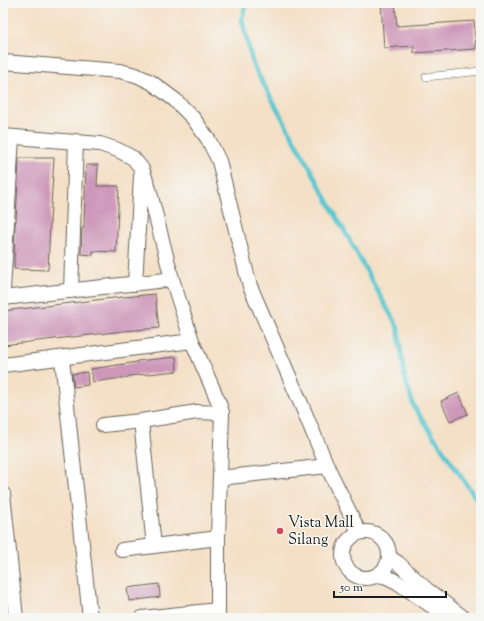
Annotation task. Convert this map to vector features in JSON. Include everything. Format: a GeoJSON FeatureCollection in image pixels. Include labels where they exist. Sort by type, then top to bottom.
{"type":"FeatureCollection","features":[{"type":"Feature","properties":{"kind":"street"},"geometry":{"type":"LineString","coordinates":[[3,62],[120,71],[136,75],[151,82],[175,100],[193,118],[208,139],[219,161],[250,286],[327,466],[359,532]]}},
{"type":"Feature","properties":{"kind":"street"},"geometry":{"type":"LineString","coordinates":[[3,290],[7,137],[100,144],[118,150],[133,158],[142,169],[149,189],[172,279],[192,341],[222,413],[218,538],[218,614],[142,618]]}},
{"type":"Feature","properties":{"kind":"street"},"geometry":{"type":"LineString","coordinates":[[71,291],[76,142]]}},
{"type":"Feature","properties":{"kind":"street"},"geometry":{"type":"LineString","coordinates":[[134,284],[142,169]]}},
{"type":"Feature","properties":{"kind":"street"},"geometry":{"type":"LineString","coordinates":[[3,298],[172,279]]}},
{"type":"Feature","properties":{"kind":"street"},"geometry":{"type":"LineString","coordinates":[[3,366],[192,341]]}},
{"type":"Feature","properties":{"kind":"street"},"geometry":{"type":"LineString","coordinates":[[62,359],[90,618]]}},
{"type":"Feature","properties":{"kind":"street"},"geometry":{"type":"LineString","coordinates":[[103,425],[141,421],[197,412],[222,413]]}},
{"type":"Feature","properties":{"kind":"street"},"geometry":{"type":"LineString","coordinates":[[141,421],[154,546]]}},
{"type":"Feature","properties":{"kind":"street"},"geometry":{"type":"LineString","coordinates":[[220,478],[327,466]]}},
{"type":"Feature","properties":{"kind":"street"},"geometry":{"type":"LineString","coordinates":[[3,494],[16,618]]}},
{"type":"Feature","properties":{"kind":"street"},"geometry":{"type":"LineString","coordinates":[[377,576],[385,568],[389,558],[387,545],[383,539],[372,532],[359,532],[347,540],[342,553],[345,567],[350,572],[363,578],[377,576],[387,577],[397,582],[449,618]]}},
{"type":"Feature","properties":{"kind":"street"},"geometry":{"type":"LineString","coordinates":[[122,550],[218,538]]}},
{"type":"Feature","properties":{"kind":"street"},"geometry":{"type":"LineString","coordinates":[[389,558],[464,618]]}},
{"type":"Feature","properties":{"kind":"lane"},"geometry":{"type":"LineString","coordinates":[[426,77],[481,71]]}},
{"type":"Feature","properties":{"kind":"building"},"geometry":{"type":"Polygon","coordinates":[[[381,3],[395,3],[397,26],[474,21],[476,49],[414,53],[414,46],[384,48],[381,3]]]}},
{"type":"Feature","properties":{"kind":"building"},"geometry":{"type":"Polygon","coordinates":[[[19,158],[54,158],[48,270],[14,269],[19,158]]]}},
{"type":"Feature","properties":{"kind":"building"},"geometry":{"type":"Polygon","coordinates":[[[86,165],[98,165],[97,186],[119,186],[116,252],[93,251],[93,255],[81,254],[82,228],[84,228],[86,165]]]}},
{"type":"Feature","properties":{"kind":"building"},"geometry":{"type":"Polygon","coordinates":[[[155,294],[159,328],[3,345],[3,311],[155,294]]]}},
{"type":"Feature","properties":{"kind":"building"},"geometry":{"type":"Polygon","coordinates":[[[176,357],[177,371],[129,376],[93,382],[91,369],[137,361],[176,357]]]}},
{"type":"Feature","properties":{"kind":"building"},"geometry":{"type":"Polygon","coordinates":[[[87,372],[88,385],[74,387],[72,374],[87,372]]]}},
{"type":"Feature","properties":{"kind":"building"},"geometry":{"type":"Polygon","coordinates":[[[459,393],[468,414],[450,421],[441,401],[459,393]]]}},
{"type":"Feature","properties":{"kind":"building"},"geometry":{"type":"Polygon","coordinates":[[[159,584],[160,597],[129,601],[127,588],[159,584]]]}},
{"type":"Feature","properties":{"kind":"waterway"},"geometry":{"type":"LineString","coordinates":[[246,3],[242,19],[253,65],[398,328],[405,379],[414,407],[481,506]]}},
{"type":"Feature","properties":{"kind":"place","name":"Vista Mall Silang"},"geometry":{"type":"Point","coordinates":[280,531]}}]}
